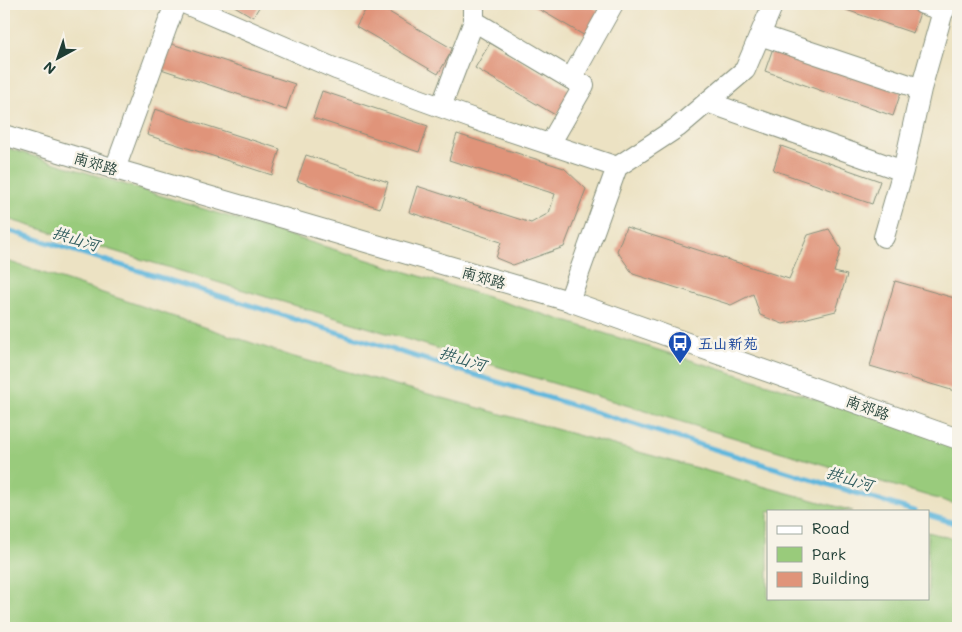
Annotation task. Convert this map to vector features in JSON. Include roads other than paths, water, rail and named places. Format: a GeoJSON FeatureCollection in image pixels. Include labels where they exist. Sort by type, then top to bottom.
{"type":"FeatureCollection","features":[{"type":"Feature","properties":{"kind":"street"},"geometry":{"type":"LineString","coordinates":[[115,169],[175,4]]}},
{"type":"Feature","properties":{"kind":"street"},"geometry":{"type":"LineString","coordinates":[[186,4],[336,69],[617,167]]}},
{"type":"Feature","properties":{"kind":"street"},"geometry":{"type":"LineString","coordinates":[[569,301],[617,167],[678,127],[745,70],[773,4]]}},
{"type":"Feature","properties":{"kind":"street"},"geometry":{"type":"LineString","coordinates":[[884,237],[903,171],[921,89],[944,7],[923,4]]}},
{"type":"Feature","properties":{"kind":"street"},"geometry":{"type":"LineString","coordinates":[[571,79],[607,6]]}},
{"type":"Feature","properties":{"kind":"street"},"geometry":{"type":"LineString","coordinates":[[441,107],[474,13],[584,86],[550,144]]}},
{"type":"Feature","properties":{"kind":"street"},"geometry":{"type":"LineString","coordinates":[[760,35],[921,89]]}},
{"type":"Feature","properties":{"kind":"street"},"geometry":{"type":"LineString","coordinates":[[707,102],[903,171]]}},
{"type":"Feature","properties":{"kind":"street","name":"南郊路"},"geometry":{"type":"LineString","coordinates":[[4,135],[569,301],[958,440]]}},
{"type":"Feature","properties":{"kind":"waterway","name":"拱山河"},"geometry":{"type":"LineString","coordinates":[[4,229],[911,510]]}},
{"type":"Feature","properties":{"kind":"waterway","name":"拱山河"},"geometry":{"type":"LineString","coordinates":[[930,516],[958,524]]}},
{"type":"Feature","properties":{"kind":"place","name":"五山新苑"},"geometry":{"type":"Point","coordinates":[680,364]}}]}
